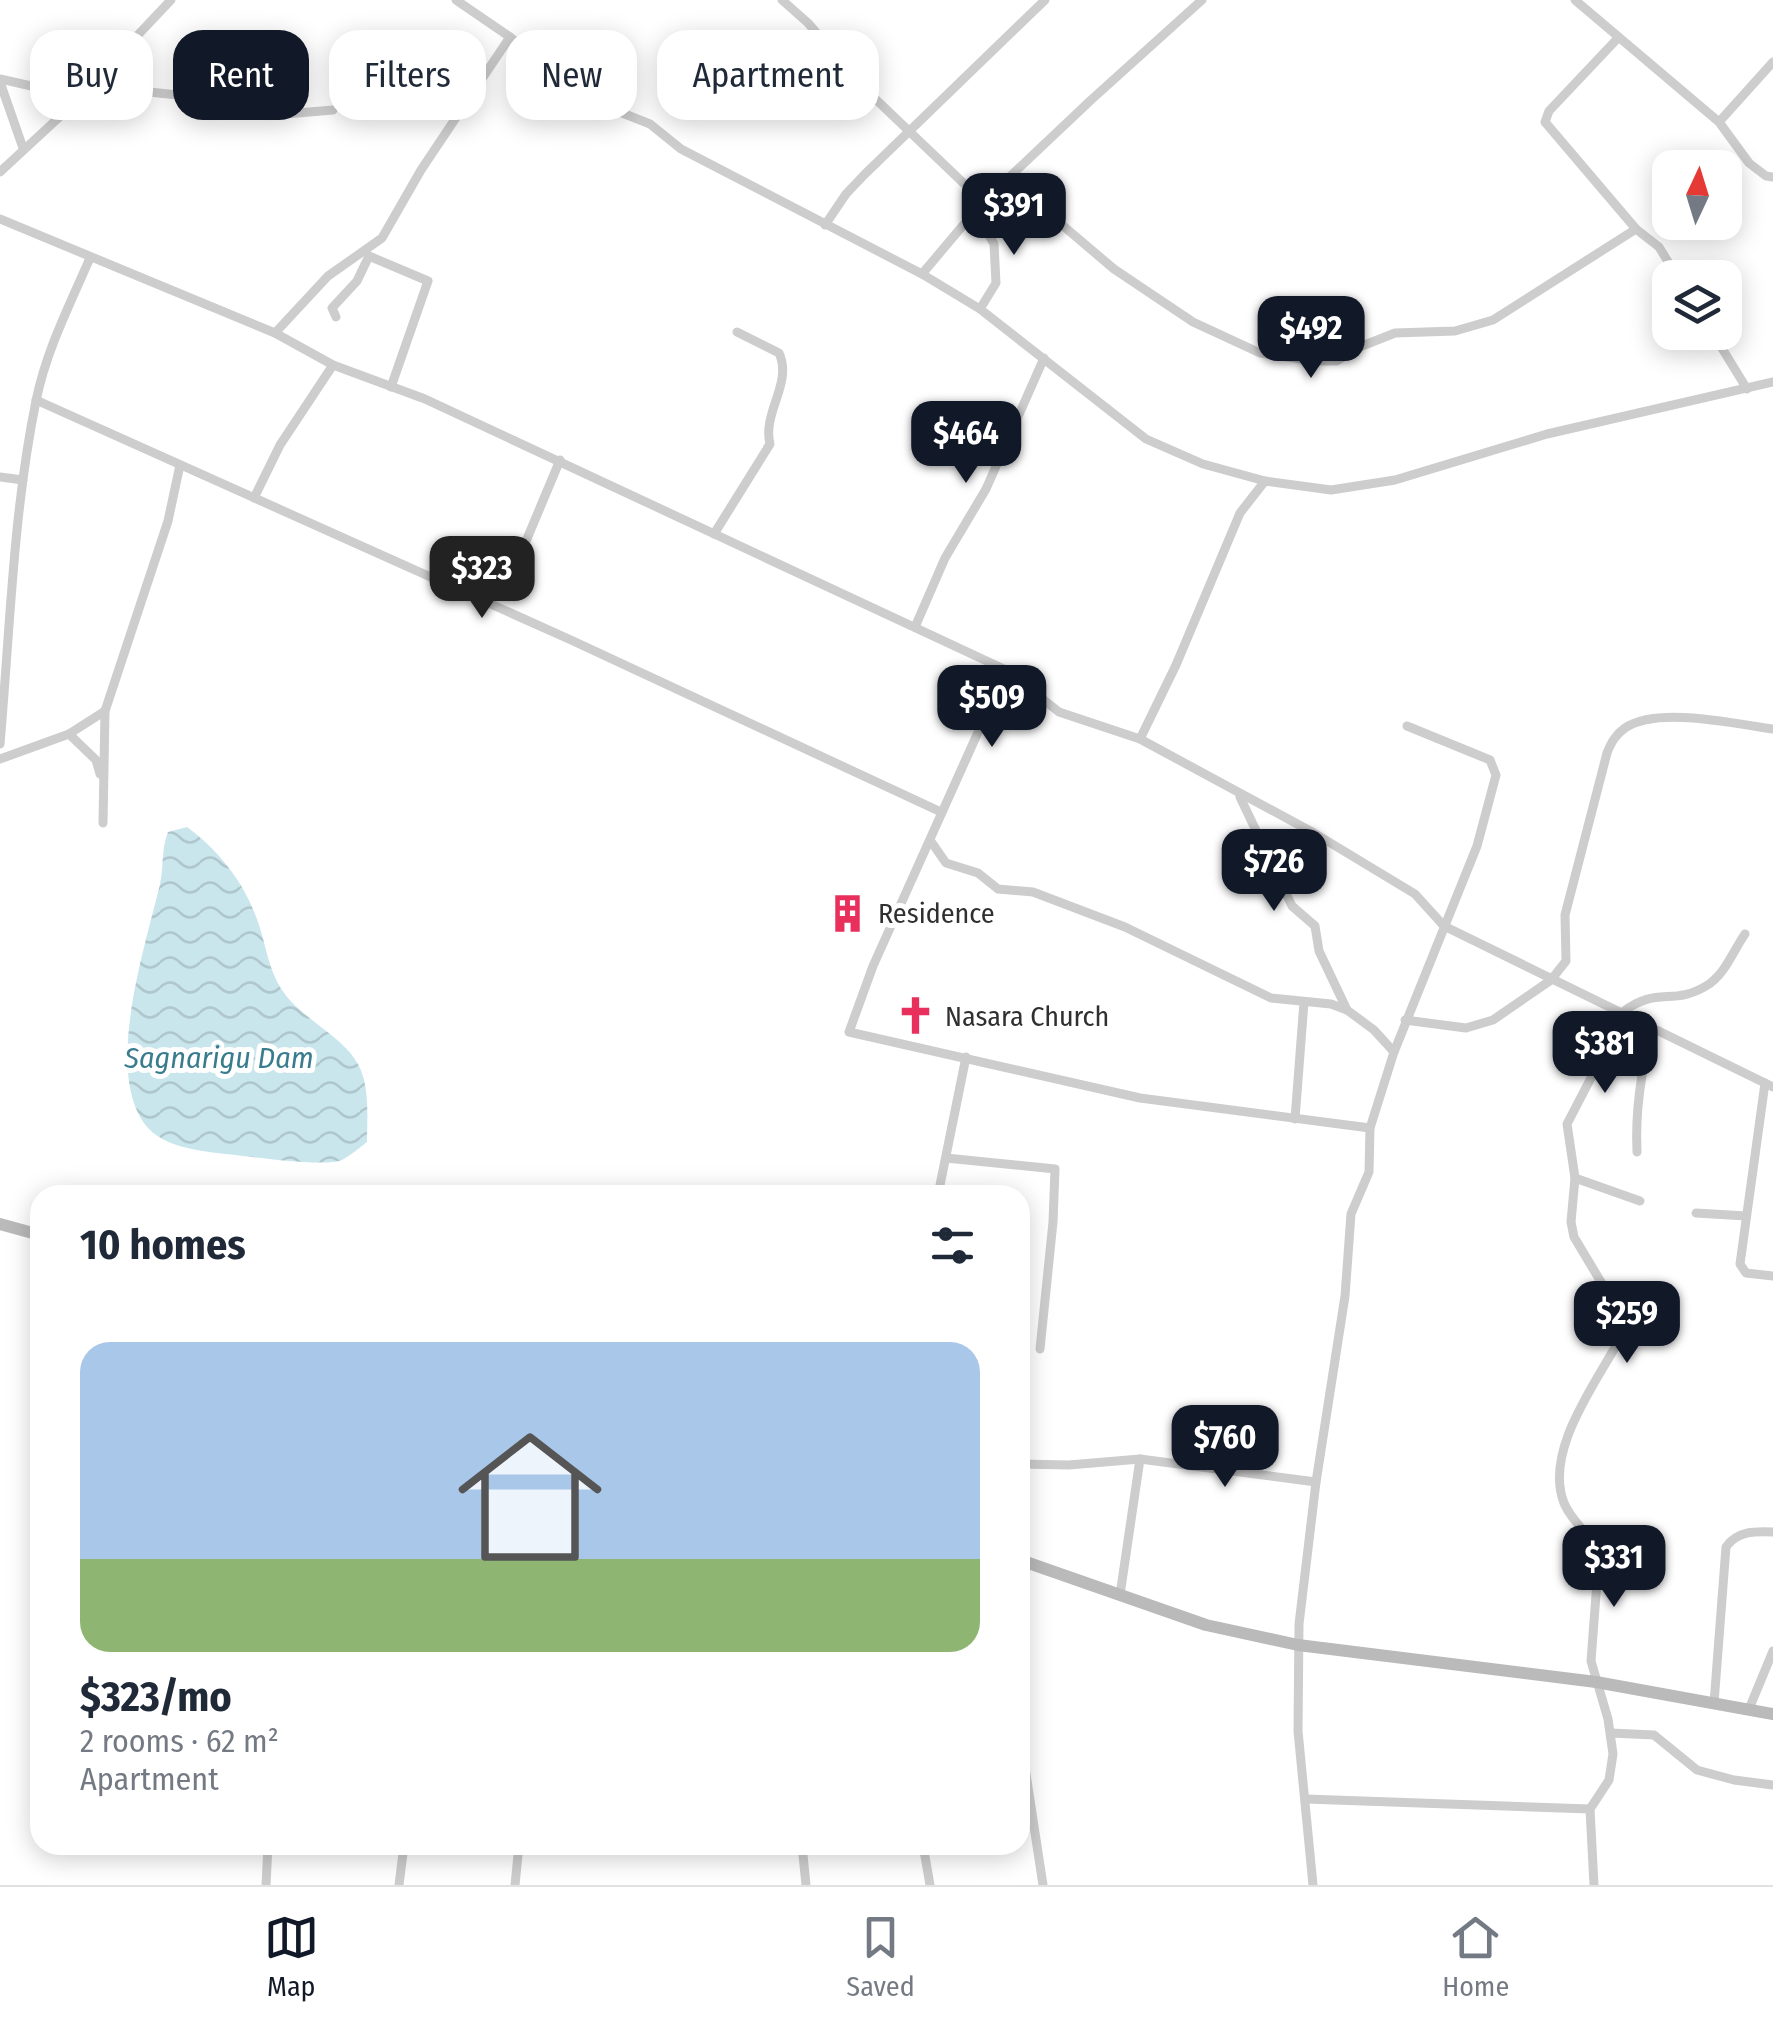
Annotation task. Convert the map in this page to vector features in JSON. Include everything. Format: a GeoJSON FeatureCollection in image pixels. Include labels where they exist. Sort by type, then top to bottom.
{"type":"FeatureCollection","features":[{"type":"Feature","properties":{"kind":"street"},"geometry":{"type":"LineString","coordinates":[[142,30],[170,0]]}},
{"type":"Feature","properties":{"kind":"street"},"geometry":{"type":"LineString","coordinates":[[456,0],[506,35]]}},
{"type":"Feature","properties":{"kind":"street"},"geometry":{"type":"LineString","coordinates":[[782,0],[808,23],[857,81],[972,190],[981,204],[985,228],[994,244],[996,282],[980,309]]}},
{"type":"Feature","properties":{"kind":"street"},"geometry":{"type":"LineString","coordinates":[[825,225],[846,194],[1045,0]]}},
{"type":"Feature","properties":{"kind":"street"},"geometry":{"type":"LineString","coordinates":[[922,274],[981,204],[1202,0]]}},
{"type":"Feature","properties":{"kind":"street"},"geometry":{"type":"LineString","coordinates":[[1580,2],[1719,122],[1749,163],[1773,177]]}},
{"type":"Feature","properties":{"kind":"street"},"geometry":{"type":"LineString","coordinates":[[1618,38],[1550,111],[1545,122],[1667,260]]}},
{"type":"Feature","properties":{"kind":"street"},"geometry":{"type":"LineString","coordinates":[[275,333],[328,276],[382,238],[421,170],[506,44]]}},
{"type":"Feature","properties":{"kind":"street"},"geometry":{"type":"LineString","coordinates":[[1719,122],[1773,62]]}},
{"type":"Feature","properties":{"kind":"street"},"geometry":{"type":"LineString","coordinates":[[23,148],[0,81],[30,86]]}},
{"type":"Feature","properties":{"kind":"street"},"geometry":{"type":"LineString","coordinates":[[153,92],[207,98],[222,107],[242,106],[274,115],[329,110]]}},
{"type":"Feature","properties":{"kind":"street"},"geometry":{"type":"LineString","coordinates":[[637,119],[650,124],[680,149],[922,274],[980,309],[1164,449],[1265,481],[1331,490],[1395,480],[1547,434],[1773,382]]}},
{"type":"Feature","properties":{"kind":"street"},"geometry":{"type":"LineString","coordinates":[[0,172],[55,120]]}},
{"type":"Feature","properties":{"kind":"street"},"geometry":{"type":"LineString","coordinates":[[1009,180],[1114,269],[1194,322],[1260,353],[1315,362],[1337,361],[1394,332],[1455,332],[1481,325],[1636,229]]}},
{"type":"Feature","properties":{"kind":"street"},"geometry":{"type":"LineString","coordinates":[[0,219],[275,333],[333,365],[560,460],[1006,670],[1059,712],[1140,738],[1238,795],[1314,833],[1415,894],[1444,926],[1769,1085],[1746,1216],[1742,1269],[1746,1273],[1773,1276]]}},
{"type":"Feature","properties":{"kind":"street"},"geometry":{"type":"LineString","coordinates":[[336,317],[332,308],[357,280],[369,256],[428,281],[392,387]]}},
{"type":"Feature","properties":{"kind":"street"},"geometry":{"type":"LineString","coordinates":[[0,744],[23,480],[36,400],[65,315],[90,258]]}},
{"type":"Feature","properties":{"kind":"street"},"geometry":{"type":"LineString","coordinates":[[714,534],[770,444],[767,429],[783,372],[779,353],[737,332]]}},
{"type":"Feature","properties":{"kind":"street"},"geometry":{"type":"LineString","coordinates":[[1723,350],[1747,389]]}},
{"type":"Feature","properties":{"kind":"street"},"geometry":{"type":"LineString","coordinates":[[915,627],[945,558],[986,489],[1044,358]]}},
{"type":"Feature","properties":{"kind":"street"},"geometry":{"type":"LineString","coordinates":[[254,498],[280,445],[333,365]]}},
{"type":"Feature","properties":{"kind":"street"},"geometry":{"type":"LineString","coordinates":[[36,400],[486,601],[941,812]]}},
{"type":"Feature","properties":{"kind":"street"},"geometry":{"type":"LineString","coordinates":[[486,601],[524,546],[560,460]]}},
{"type":"Feature","properties":{"kind":"street"},"geometry":{"type":"LineString","coordinates":[[103,823],[105,711],[168,521],[180,465]]}},
{"type":"Feature","properties":{"kind":"street"},"geometry":{"type":"LineString","coordinates":[[0,478],[23,480]]}},
{"type":"Feature","properties":{"kind":"street"},"geometry":{"type":"LineString","coordinates":[[1140,738],[1176,665],[1240,513],[1265,481]]}},
{"type":"Feature","properties":{"kind":"street"},"geometry":{"type":"LineString","coordinates":[[1006,670],[873,966],[849,1032],[1140,1098],[1370,1128]]}},
{"type":"Feature","properties":{"kind":"street"},"geometry":{"type":"LineString","coordinates":[[0,759],[68,734],[105,711]]}},
{"type":"Feature","properties":{"kind":"street"},"geometry":{"type":"LineString","coordinates":[[1405,1020],[1472,1028],[1492,1020],[1552,980],[1568,954],[1565,916],[1607,753],[1614,738],[1627,726],[1654,719],[1697,719],[1773,729]]}},
{"type":"Feature","properties":{"kind":"street"},"geometry":{"type":"LineString","coordinates":[[1312,1885],[1298,1731],[1298,1645],[1316,1482],[1345,1296],[1351,1214],[1369,1172],[1370,1128],[1394,1052],[1477,846],[1496,769],[1490,760],[1407,726]]}},
{"type":"Feature","properties":{"kind":"street"},"geometry":{"type":"LineString","coordinates":[[68,734],[96,760],[103,781]]}},
{"type":"Feature","properties":{"kind":"street"},"geometry":{"type":"LineString","coordinates":[[1238,795],[1292,906],[1315,926],[1319,951],[1347,1010]]}},
{"type":"Feature","properties":{"kind":"street"},"geometry":{"type":"LineString","coordinates":[[930,840],[946,863],[978,873],[998,889],[1033,892],[1124,927],[1271,998],[1347,1010],[1374,1030],[1394,1052]]}},
{"type":"Feature","properties":{"kind":"street"},"geometry":{"type":"LineString","coordinates":[[1623,1012],[1646,997],[1682,996],[1707,986],[1718,977],[1745,934]]}},
{"type":"Feature","properties":{"kind":"street"},"geometry":{"type":"LineString","coordinates":[[1295,1119],[1304,1002]]}},
{"type":"Feature","properties":{"kind":"street"},"geometry":{"type":"LineString","coordinates":[[1594,1885],[1590,1809],[1609,1780],[1611,1733],[1591,1661],[1599,1552],[1573,1520],[1563,1500],[1561,1465],[1564,1441],[1618,1342],[1619,1325],[1616,1307],[1574,1237],[1571,1222],[1575,1178],[1567,1124],[1607,1047],[1638,1018]]}},
{"type":"Feature","properties":{"kind":"street"},"geometry":{"type":"LineString","coordinates":[[1637,1152],[1640,1089],[1653,1026]]}},
{"type":"Feature","properties":{"kind":"street"},"geometry":{"type":"LineString","coordinates":[[940,1185],[966,1057]]}},
{"type":"Feature","properties":{"kind":"street"},"geometry":{"type":"LineString","coordinates":[[946,1158],[1055,1169],[1040,1348]]}},
{"type":"Feature","properties":{"kind":"street"},"geometry":{"type":"LineString","coordinates":[[1575,1178],[1640,1201]]}},
{"type":"Feature","properties":{"kind":"street"},"geometry":{"type":"LineString","coordinates":[[1696,1213],[1746,1216]]}},
{"type":"Feature","properties":{"kind":"street"},"geometry":{"type":"LineString","coordinates":[[0,1224],[30,1232]]}},
{"type":"Feature","properties":{"kind":"street"},"geometry":{"type":"LineString","coordinates":[[1030,1464],[1140,1459],[1316,1482]]}},
{"type":"Feature","properties":{"kind":"street"},"geometry":{"type":"LineString","coordinates":[[1120,1595],[1140,1459]]}},
{"type":"Feature","properties":{"kind":"street"},"geometry":{"type":"LineString","coordinates":[[1714,1703],[1726,1546],[1731,1539],[1750,1532],[1773,1532]]}},
{"type":"Feature","properties":{"kind":"street"},"geometry":{"type":"LineString","coordinates":[[1030,1564],[1206,1625],[1298,1645],[1596,1682],[1773,1714]]}},
{"type":"Feature","properties":{"kind":"street"},"geometry":{"type":"LineString","coordinates":[[1750,1709],[1773,1651]]}},
{"type":"Feature","properties":{"kind":"street"},"geometry":{"type":"LineString","coordinates":[[1611,1733],[1654,1735],[1697,1770],[1773,1785]]}},
{"type":"Feature","properties":{"kind":"street"},"geometry":{"type":"LineString","coordinates":[[1306,1798],[1590,1809]]}},
{"type":"Feature","properties":{"kind":"street"},"geometry":{"type":"LineString","coordinates":[[1030,1803],[1042,1885]]}},
{"type":"Feature","properties":{"kind":"street"},"geometry":{"type":"LineString","coordinates":[[266,1885],[268,1855]]}},
{"type":"Feature","properties":{"kind":"street"},"geometry":{"type":"LineString","coordinates":[[399,1885],[403,1855]]}},
{"type":"Feature","properties":{"kind":"street"},"geometry":{"type":"LineString","coordinates":[[515,1885],[518,1855]]}},
{"type":"Feature","properties":{"kind":"street"},"geometry":{"type":"LineString","coordinates":[[803,1855],[806,1885]]}},
{"type":"Feature","properties":{"kind":"street"},"geometry":{"type":"LineString","coordinates":[[925,1855],[930,1885]]}},
{"type":"Feature","properties":{"kind":"water","name":"Sagnarigu Dam"},"geometry":{"type":"Polygon","coordinates":[[[187,827],[221,858],[239,883],[254,910],[282,990],[344,1046],[359,1066],[366,1094],[367,1142],[342,1160],[294,1161],[180,1146],[149,1129],[135,1106],[128,1077],[131,1010],[160,884],[166,838],[168,832],[187,827]]]}},
{"type":"Feature","properties":{"kind":"place","name":"Residence"},"geometry":{"type":"Point","coordinates":[848,913]}},
{"type":"Feature","properties":{"kind":"place","name":"Nasara Church"},"geometry":{"type":"Point","coordinates":[915,1016]}}]}
